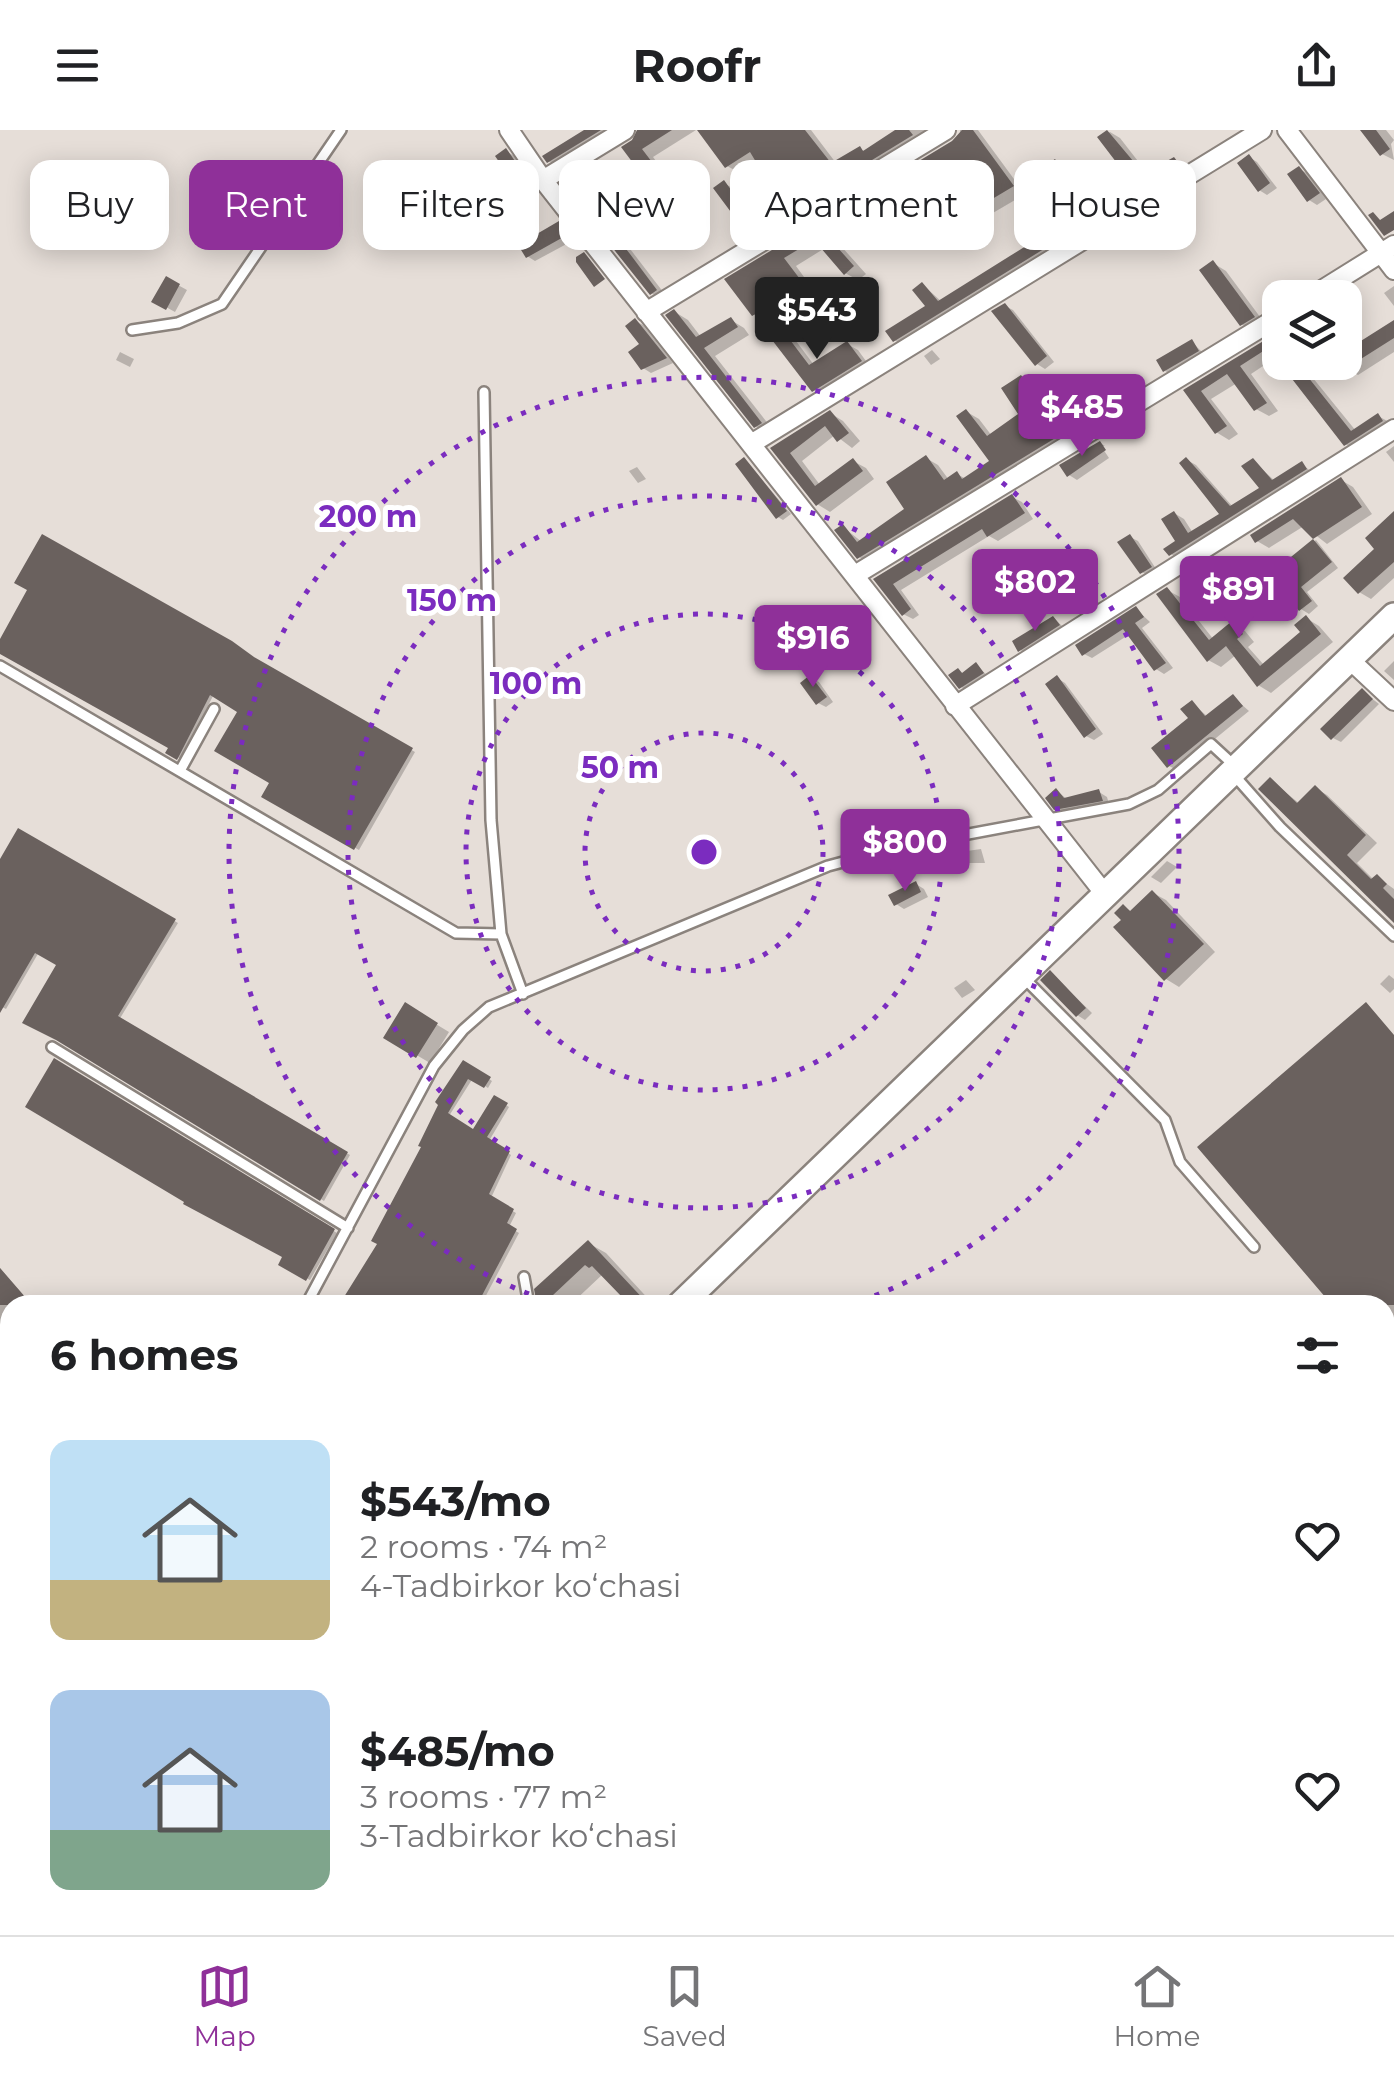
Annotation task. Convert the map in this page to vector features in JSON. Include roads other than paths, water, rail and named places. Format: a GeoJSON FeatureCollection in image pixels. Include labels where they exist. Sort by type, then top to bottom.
{"type":"FeatureCollection","features":[{"type":"Feature","properties":{"kind":"main road"},"geometry":{"type":"LineString","coordinates":[[690,1295],[1394,616]]}},
{"type":"Feature","properties":{"kind":"street"},"geometry":{"type":"LineString","coordinates":[[510,130],[542,180],[1104,893]]}},
{"type":"Feature","properties":{"kind":"street"},"geometry":{"type":"LineString","coordinates":[[542,180],[624,130]]}},
{"type":"Feature","properties":{"kind":"street"},"geometry":{"type":"LineString","coordinates":[[646,312],[946,130]]}},
{"type":"Feature","properties":{"kind":"street"},"geometry":{"type":"LineString","coordinates":[[751,444],[1262,130]]}},
{"type":"Feature","properties":{"kind":"street"},"geometry":{"type":"LineString","coordinates":[[1287,130],[1388,249],[1394,270]]}},
{"type":"Feature","properties":{"kind":"street"},"geometry":{"type":"LineString","coordinates":[[1338,280],[1388,249]]}},
{"type":"Feature","properties":{"kind":"street"},"geometry":{"type":"LineString","coordinates":[[855,575],[1262,327]]}},
{"type":"Feature","properties":{"kind":"street"},"geometry":{"type":"LineString","coordinates":[[955,706],[1394,429]]}},
{"type":"Feature","properties":{"kind":"street"},"geometry":{"type":"LineString","coordinates":[[1349,658],[1394,701]]}},
{"type":"Feature","properties":{"kind":"lane"},"geometry":{"type":"LineString","coordinates":[[132,330],[178,323],[222,304],[341,130]]}},
{"type":"Feature","properties":{"kind":"lane"},"geometry":{"type":"LineString","coordinates":[[484,392],[491,820],[501,934],[523,994]]}},
{"type":"Feature","properties":{"kind":"lane"},"geometry":{"type":"LineString","coordinates":[[0,666],[456,933],[501,934]]}},
{"type":"Feature","properties":{"kind":"lane"},"geometry":{"type":"LineString","coordinates":[[181,770],[214,710]]}},
{"type":"Feature","properties":{"kind":"lane"},"geometry":{"type":"LineString","coordinates":[[311,1295],[434,1066],[463,1030],[489,1007],[828,866],[900,847],[1129,804],[1158,790],[1210,744],[1280,827],[1394,936]]}},
{"type":"Feature","properties":{"kind":"lane"},"geometry":{"type":"LineString","coordinates":[[1020,974],[1165,1120],[1180,1162],[1254,1248]]}},
{"type":"Feature","properties":{"kind":"lane"},"geometry":{"type":"LineString","coordinates":[[52,1047],[348,1228]]}},
{"type":"Feature","properties":{"kind":"lane"},"geometry":{"type":"LineString","coordinates":[[524,1278],[527,1295]]}}]}
